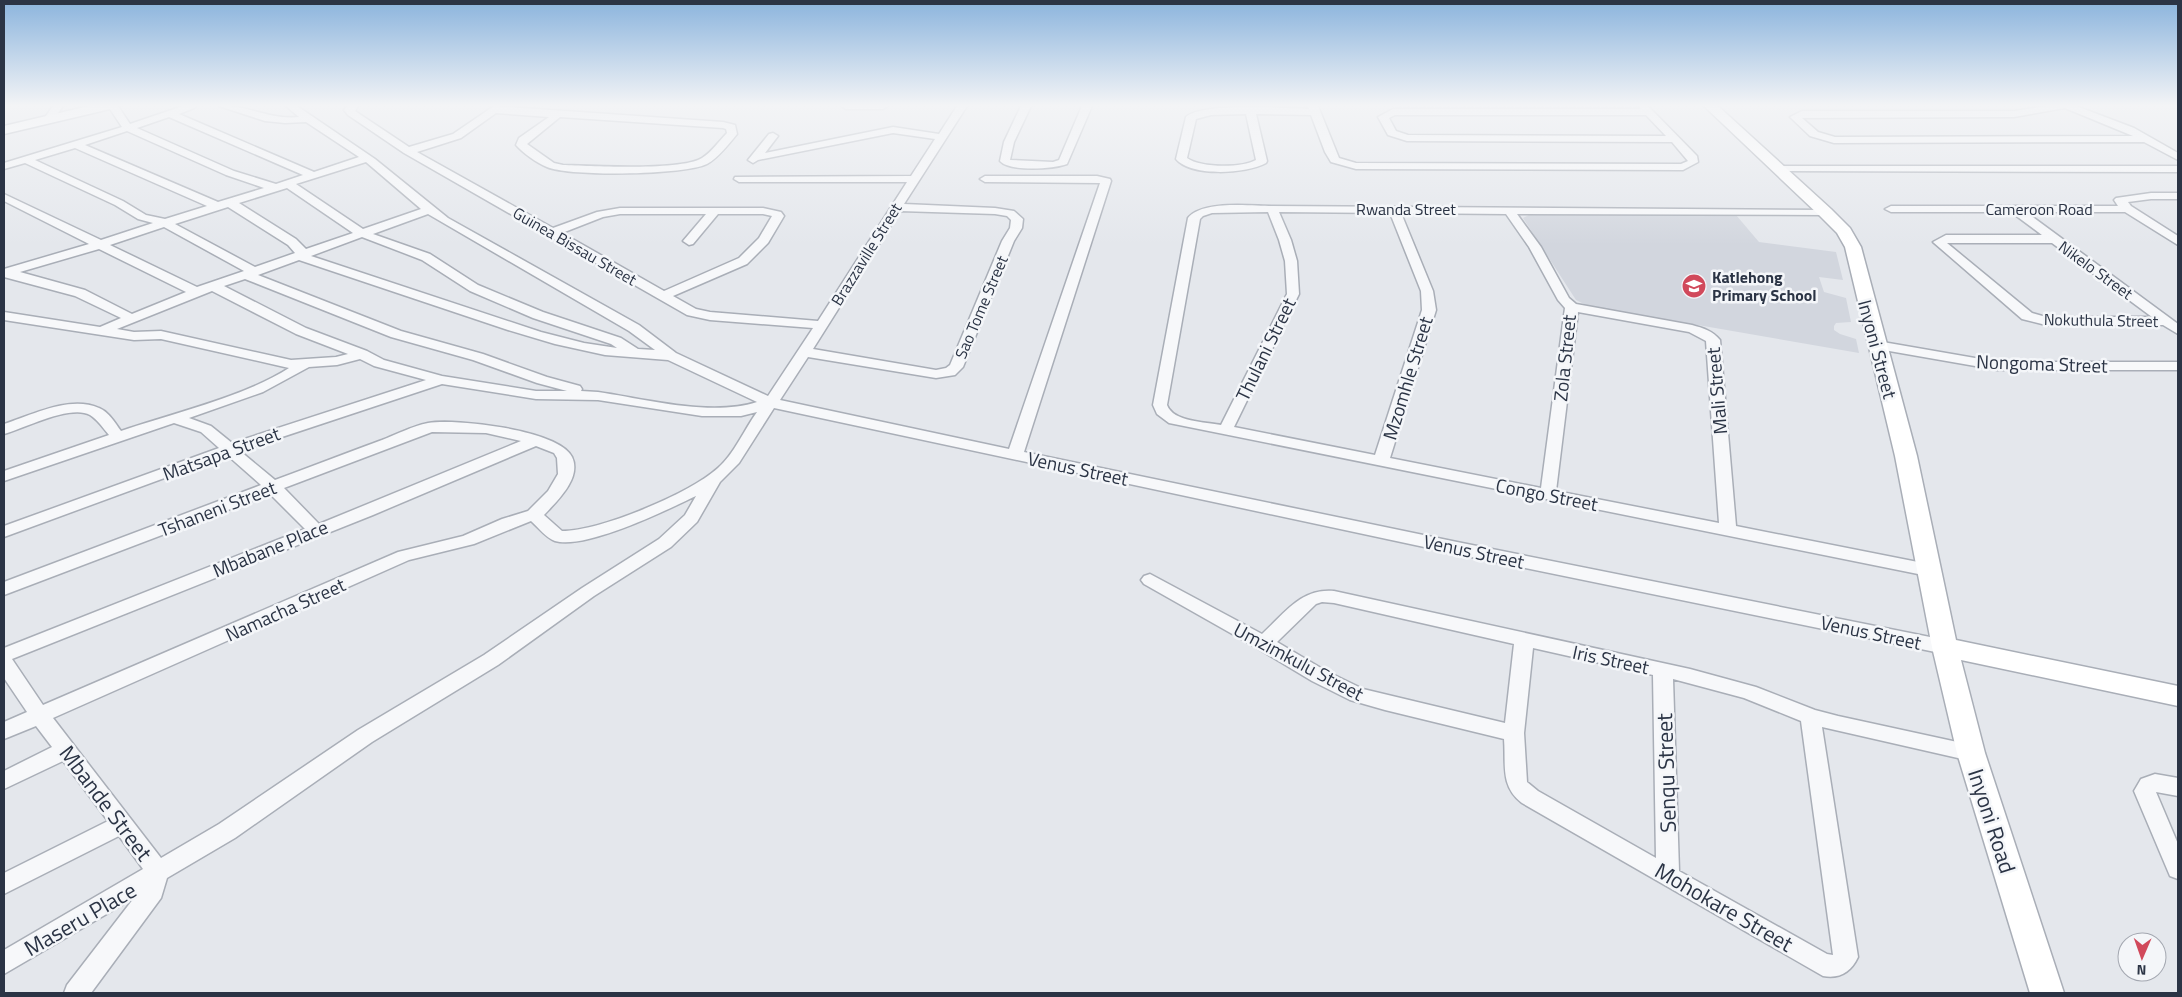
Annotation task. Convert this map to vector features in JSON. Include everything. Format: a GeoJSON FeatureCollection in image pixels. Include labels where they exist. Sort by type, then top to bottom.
{"type":"FeatureCollection","features":[{"type":"Feature","properties":{"kind":"street"},"geometry":{"type":"LineString","coordinates":[[6,162],[47,153]]}},
{"type":"Feature","properties":{"kind":"street"},"geometry":{"type":"LineString","coordinates":[[95,153],[217,206]]}},
{"type":"Feature","properties":{"kind":"street"},"geometry":{"type":"LineString","coordinates":[[184,153],[230,173],[274,187]]}},
{"type":"Feature","properties":{"kind":"street"},"geometry":{"type":"LineString","coordinates":[[263,153],[312,175]]}},
{"type":"Feature","properties":{"kind":"street"},"geometry":{"type":"LineString","coordinates":[[358,153],[428,210],[634,328],[671,356]]}},
{"type":"Feature","properties":{"kind":"street","name":"Guinea Bissau Street"},"geometry":{"type":"LineString","coordinates":[[411,153],[554,232],[692,312],[706,315],[822,325]]}},
{"type":"Feature","properties":{"kind":"street"},"geometry":{"type":"LineString","coordinates":[[532,153],[550,164],[563,168],[665,168],[693,166],[705,162],[714,153]]}},
{"type":"Feature","properties":{"kind":"street"},"geometry":{"type":"LineString","coordinates":[[759,153],[754,158],[750,169],[763,177]]}},
{"type":"Feature","properties":{"kind":"street"},"geometry":{"type":"LineString","coordinates":[[754,158],[781,153]]}},
{"type":"Feature","properties":{"kind":"street","name":"Brazzaville Street"},"geometry":{"type":"LineString","coordinates":[[714,479],[734,460],[805,352],[931,153]]}},
{"type":"Feature","properties":{"kind":"street"},"geometry":{"type":"LineString","coordinates":[[1007,153],[1005,160],[1008,164],[1054,165],[1063,162],[1067,153]]}},
{"type":"Feature","properties":{"kind":"street"},"geometry":{"type":"LineString","coordinates":[[1184,153],[1182,160],[1188,165],[1247,168],[1260,164],[1262,161],[1260,153]]}},
{"type":"Feature","properties":{"kind":"street"},"geometry":{"type":"LineString","coordinates":[[1330,153],[1335,160],[1348,165],[1364,167],[1674,167],[1693,162],[1687,153]]}},
{"type":"Feature","properties":{"kind":"street","name":"Inyoni Street"},"geometry":{"type":"LineString","coordinates":[[1761,153],[1825,212],[1844,232],[1853,247],[1906,456],[1944,647]]}},
{"type":"Feature","properties":{"kind":"street"},"geometry":{"type":"LineString","coordinates":[[5,273],[367,158]]}},
{"type":"Feature","properties":{"kind":"street"},"geometry":{"type":"LineString","coordinates":[[25,159],[119,202],[142,217],[165,223],[251,274],[396,334],[478,357],[542,380],[598,396]]}},
{"type":"Feature","properties":{"kind":"street"},"geometry":{"type":"LineString","coordinates":[[1779,169],[2178,168]]}},
{"type":"Feature","properties":{"kind":"street"},"geometry":{"type":"LineString","coordinates":[[739,179],[763,177],[913,179]]}},
{"type":"Feature","properties":{"kind":"street"},"geometry":{"type":"LineString","coordinates":[[985,179],[1097,179],[1106,181],[1015,455]]}},
{"type":"Feature","properties":{"kind":"street"},"geometry":{"type":"LineString","coordinates":[[287,183],[363,234],[426,258],[474,288],[538,315],[616,340],[634,352]]}},
{"type":"Feature","properties":{"kind":"street"},"geometry":{"type":"LineString","coordinates":[[2178,196],[2152,196],[2120,200],[2127,209],[2178,241]]}},
{"type":"Feature","properties":{"kind":"street"},"geometry":{"type":"LineString","coordinates":[[4,197],[196,292]]}},
{"type":"Feature","properties":{"kind":"street"},"geometry":{"type":"LineString","coordinates":[[229,202],[292,242],[300,250],[301,256]]}},
{"type":"Feature","properties":{"kind":"street","name":"Sao Tome Street"},"geometry":{"type":"LineString","coordinates":[[805,352],[936,374],[950,372],[956,367],[1008,241],[1016,228],[1017,219],[1010,213],[995,211],[895,207]]}},
{"type":"Feature","properties":{"kind":"street","name":"Rwanda Street"},"geometry":{"type":"LineString","coordinates":[[1166,416],[1162,412],[1160,405],[1194,218],[1199,214],[1212,210],[1272,209],[1825,212]]}},
{"type":"Feature","properties":{"kind":"street","name":"Thulani Street"},"geometry":{"type":"LineString","coordinates":[[1225,431],[1293,294],[1294,283],[1288,247],[1272,209]]}},
{"type":"Feature","properties":{"kind":"street","name":"Cameroon Road"},"geometry":{"type":"LineString","coordinates":[[1891,209],[2127,209]]}},
{"type":"Feature","properties":{"kind":"street","name":"Nikelo Street"},"geometry":{"type":"LineString","coordinates":[[2014,209],[2178,330]]}},
{"type":"Feature","properties":{"kind":"street"},"geometry":{"type":"LineString","coordinates":[[102,331],[196,292],[428,210]]}},
{"type":"Feature","properties":{"kind":"street","name":"Mzomhle Street"},"geometry":{"type":"LineString","coordinates":[[1381,461],[1429,310],[1427,291],[1394,210]]}},
{"type":"Feature","properties":{"kind":"street","name":"Zola Street"},"geometry":{"type":"LineString","coordinates":[[1509,210],[1535,248],[1564,300],[1572,307],[1548,494]]}},
{"type":"Feature","properties":{"kind":"street"},"geometry":{"type":"LineString","coordinates":[[689,241],[715,211]]}},
{"type":"Feature","properties":{"kind":"street"},"geometry":{"type":"LineString","coordinates":[[554,232],[611,212],[771,212],[778,216],[752,254],[743,261],[662,296]]}},
{"type":"Feature","properties":{"kind":"street","name":"Nokuthula Street"},"geometry":{"type":"LineString","coordinates":[[2055,240],[1946,239],[1939,242],[2027,316],[2046,321],[2166,321]]}},
{"type":"Feature","properties":{"kind":"street"},"geometry":{"type":"LineString","coordinates":[[301,256],[319,264],[396,288],[518,331],[613,352],[671,356]]}},
{"type":"Feature","properties":{"kind":"street"},"geometry":{"type":"LineString","coordinates":[[5,273],[80,293],[130,318]]}},
{"type":"Feature","properties":{"kind":"street"},"geometry":{"type":"LineString","coordinates":[[213,286],[302,331],[362,354],[379,363],[441,380],[536,394],[598,396],[702,412],[725,413],[750,410],[770,403]]}},
{"type":"Feature","properties":{"kind":"street","name":"Mali Street"},"geometry":{"type":"LineString","coordinates":[[1572,307],[1692,329],[1705,334],[1713,340],[1728,529]]}},
{"type":"Feature","properties":{"kind":"street"},"geometry":{"type":"LineString","coordinates":[[4,316],[134,336],[161,335],[277,362],[304,364],[345,360],[362,354]]}},
{"type":"Feature","properties":{"kind":"street","name":"Nongoma Street"},"geometry":{"type":"LineString","coordinates":[[1877,345],[1998,366],[2178,366]]}},
{"type":"Feature","properties":{"kind":"street","name":"Venus Street"},"geometry":{"type":"LineString","coordinates":[[671,356],[770,403],[2178,696]]}},
{"type":"Feature","properties":{"kind":"street"},"geometry":{"type":"LineString","coordinates":[[4,476],[259,389],[283,378],[304,364]]}},
{"type":"Feature","properties":{"kind":"street","name":"Matsapa Street"},"geometry":{"type":"LineString","coordinates":[[4,532],[230,449],[441,380]]}},
{"type":"Feature","properties":{"kind":"street"},"geometry":{"type":"LineString","coordinates":[[4,429],[66,410],[86,408],[97,413],[118,437]]}},
{"type":"Feature","properties":{"kind":"street","name":"Congo Street"},"geometry":{"type":"LineString","coordinates":[[1166,416],[1174,420],[1225,431],[1928,570]]}},
{"type":"Feature","properties":{"kind":"street"},"geometry":{"type":"LineString","coordinates":[[174,418],[206,429],[273,487],[316,530]]}},
{"type":"Feature","properties":{"kind":"street","name":"Tshaneni Street"},"geometry":{"type":"LineString","coordinates":[[4,589],[430,428],[486,428],[536,440]]}},
{"type":"Feature","properties":{"kind":"street"},"geometry":{"type":"LineString","coordinates":[[536,440],[559,450],[565,458],[567,467],[564,482],[534,515],[558,536],[576,537],[668,504],[714,479]]}},
{"type":"Feature","properties":{"kind":"street","name":"Mbabane Place"},"geometry":{"type":"LineString","coordinates":[[4,656],[536,440]]}},
{"type":"Feature","properties":{"kind":"street","name":"Maseru Place"},"geometry":{"type":"LineString","coordinates":[[4,963],[227,831],[365,736],[491,660],[588,592],[665,543],[691,518],[714,479]]}},
{"type":"Feature","properties":{"kind":"street","name":"Namacha Street"},"geometry":{"type":"LineString","coordinates":[[4,731],[404,556],[468,540],[508,523],[534,515]]}},
{"type":"Feature","properties":{"kind":"street","name":"Umzimkulu Street"},"geometry":{"type":"LineString","coordinates":[[1150,580],[1264,643],[1319,676],[1357,695],[1514,733]]}},
{"type":"Feature","properties":{"kind":"street","name":"Iris Street"},"geometry":{"type":"LineString","coordinates":[[1264,643],[1310,600],[1326,596],[1740,689],[1810,716],[1970,753]]}},
{"type":"Feature","properties":{"kind":"street","name":"Mohokare Street"},"geometry":{"type":"LineString","coordinates":[[1524,640],[1514,733],[1516,779],[1521,790],[1530,797],[1823,965],[1836,966],[1844,962],[1846,957],[1810,716]]}},
{"type":"Feature","properties":{"kind":"street","name":"Inyoni Road"},"geometry":{"type":"LineString","coordinates":[[1944,647],[1970,753],[2047,993]]}},
{"type":"Feature","properties":{"kind":"street","name":"Mbande Street"},"geometry":{"type":"LineString","coordinates":[[4,663],[40,716],[152,863],[156,874],[153,891],[76,993]]}},
{"type":"Feature","properties":{"kind":"street","name":"Senqu Street"},"geometry":{"type":"LineString","coordinates":[[1663,671],[1668,875]]}},
{"type":"Feature","properties":{"kind":"street"},"geometry":{"type":"LineString","coordinates":[[4,781],[66,750]]}},
{"type":"Feature","properties":{"kind":"street"},"geometry":{"type":"LineString","coordinates":[[2178,786],[2155,783],[2148,785],[2145,791],[2178,869]]}},
{"type":"Feature","properties":{"kind":"street"},"geometry":{"type":"LineString","coordinates":[[4,884],[123,824]]}},
{"type":"Feature","properties":{"kind":"shaded area","name":"Katlehong Primary School"},"geometry":{"type":"Polygon","coordinates":[[[1529,215],[1736,215],[1759,242],[1836,252],[1843,280],[1819,277],[1824,292],[1846,298],[1851,322],[1836,323],[1834,330],[1856,339],[1859,353],[1588,306],[1576,300],[1523,218],[1529,215]]]}},
{"type":"Feature","properties":{"kind":"place","name":"Katlehong Primary School"},"geometry":{"type":"Point","coordinates":[1694,286]}}]}
